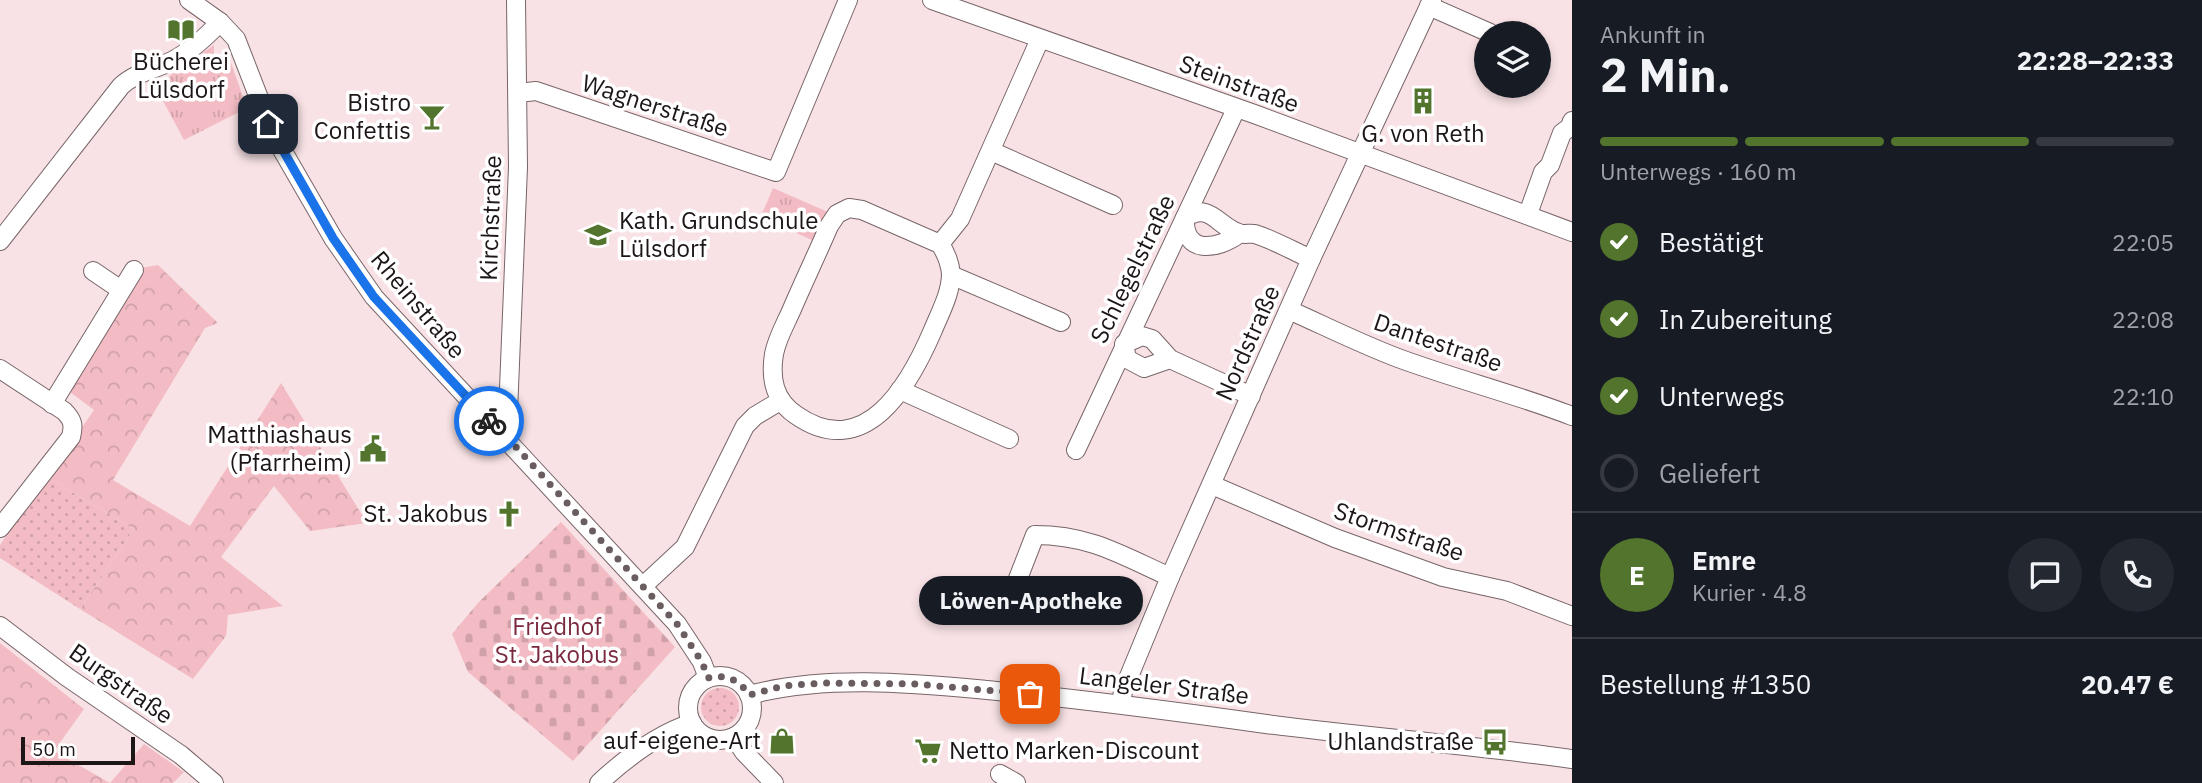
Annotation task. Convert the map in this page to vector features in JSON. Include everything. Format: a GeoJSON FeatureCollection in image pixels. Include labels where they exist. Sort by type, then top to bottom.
{"type":"FeatureCollection","features":[{"type":"Feature","properties":{"kind":"street","name":"Rheinstraße"},"geometry":{"type":"LineString","coordinates":[[189,0],[220,22],[241,47],[268,124],[333,238],[374,297],[643,586],[687,638],[708,678]]}},
{"type":"Feature","properties":{"kind":"street","name":"Kirchstraße"},"geometry":{"type":"LineString","coordinates":[[507,437],[518,167],[516,0]]}},
{"type":"Feature","properties":{"kind":"street","name":"Wagnerstraße"},"geometry":{"type":"LineString","coordinates":[[518,93],[536,91],[776,172],[848,0]]}},
{"type":"Feature","properties":{"kind":"street","name":"Steinstraße"},"geometry":{"type":"LineString","coordinates":[[932,0],[1572,232]]}},
{"type":"Feature","properties":{"kind":"street","name":"Nordstraße"},"geometry":{"type":"LineString","coordinates":[[1121,704],[1123,691],[1170,577],[1311,259],[1430,3],[1474,25]]}},
{"type":"Feature","properties":{"kind":"street"},"geometry":{"type":"LineString","coordinates":[[0,241],[103,106],[127,80],[192,49],[220,22]]}},
{"type":"Feature","properties":{"kind":"street"},"geometry":{"type":"LineString","coordinates":[[940,244],[960,219],[1040,40]]}},
{"type":"Feature","properties":{"kind":"street","name":"Schlegelstraße"},"geometry":{"type":"LineString","coordinates":[[1076,450],[1236,109]]}},
{"type":"Feature","properties":{"kind":"street"},"geometry":{"type":"LineString","coordinates":[[1528,214],[1543,172],[1550,165],[1562,133],[1570,127],[1572,121]]}},
{"type":"Feature","properties":{"kind":"street"},"geometry":{"type":"LineString","coordinates":[[991,151],[1113,205]]}},
{"type":"Feature","properties":{"kind":"street"},"geometry":{"type":"LineString","coordinates":[[849,208],[862,210],[940,244],[951,275],[948,291],[929,340],[900,390],[868,422],[848,430],[830,431],[812,425],[780,401],[774,373],[774,353],[829,226],[838,214],[849,208]]}},
{"type":"Feature","properties":{"kind":"street"},"geometry":{"type":"LineString","coordinates":[[1239,233],[1202,212],[1185,218],[1188,236],[1192,242],[1204,247],[1218,246],[1239,233],[1253,233],[1311,259]]}},
{"type":"Feature","properties":{"kind":"street"},"geometry":{"type":"LineString","coordinates":[[52,404],[134,270]]}},
{"type":"Feature","properties":{"kind":"street"},"geometry":{"type":"LineString","coordinates":[[93,271],[121,290]]}},
{"type":"Feature","properties":{"kind":"street"},"geometry":{"type":"LineString","coordinates":[[951,275],[1061,322]]}},
{"type":"Feature","properties":{"kind":"street","name":"Dantestraße"},"geometry":{"type":"LineString","coordinates":[[1289,310],[1395,357],[1572,416]]}},
{"type":"Feature","properties":{"kind":"street"},"geometry":{"type":"LineString","coordinates":[[1170,359],[1144,368],[1127,359],[1124,344],[1142,336],[1152,339],[1170,359],[1251,396]]}},
{"type":"Feature","properties":{"kind":"street"},"geometry":{"type":"LineString","coordinates":[[0,369],[52,404],[71,419],[74,427],[71,437],[0,528]]}},
{"type":"Feature","properties":{"kind":"street"},"geometry":{"type":"LineString","coordinates":[[900,390],[1009,439]]}},
{"type":"Feature","properties":{"kind":"street"},"geometry":{"type":"LineString","coordinates":[[643,586],[685,547],[745,426],[755,416],[780,401]]}},
{"type":"Feature","properties":{"kind":"street","name":"Stormstraße"},"geometry":{"type":"LineString","coordinates":[[1212,485],[1358,546],[1443,577],[1507,591],[1572,616]]}},
{"type":"Feature","properties":{"kind":"street"},"geometry":{"type":"LineString","coordinates":[[1012,594],[1035,535],[1058,535],[1097,543],[1170,577]]}},
{"type":"Feature","properties":{"kind":"street","name":"Burgstraße"},"geometry":{"type":"LineString","coordinates":[[0,626],[66,677],[181,755],[214,783]]}},
{"type":"Feature","properties":{"kind":"street"},"geometry":{"type":"LineString","coordinates":[[718,676],[737,680],[749,695],[751,714],[748,723],[734,737],[715,740],[698,731],[692,723],[688,706],[690,697],[700,682],[708,678],[718,676]]}},
{"type":"Feature","properties":{"kind":"street","name":"Langeler Straße"},"geometry":{"type":"LineString","coordinates":[[749,695],[783,686],[823,683],[915,684],[1121,704],[1572,760]]}},
{"type":"Feature","properties":{"kind":"street"},"geometry":{"type":"LineString","coordinates":[[598,783],[653,741],[673,729],[692,723]]}},
{"type":"Feature","properties":{"kind":"street"},"geometry":{"type":"LineString","coordinates":[[734,737],[744,752],[774,783]]}},
{"type":"Feature","properties":{"kind":"green space"},"geometry":{"type":"Polygon","coordinates":[[[214,45],[214,58],[229,57],[247,108],[184,140],[155,86],[214,45]]]}},
{"type":"Feature","properties":{"kind":"green space"},"geometry":{"type":"Polygon","coordinates":[[[773,188],[828,212],[814,241],[779,225],[776,232],[758,223],[773,188]]]}},
{"type":"Feature","properties":{"kind":"green space"},"geometry":{"type":"Polygon","coordinates":[[[158,265],[218,323],[205,328],[113,480],[190,526],[281,383],[367,523],[310,531],[274,486],[221,557],[283,606],[228,615],[226,636],[193,679],[80,609],[134,529],[47,477],[94,410],[66,389],[141,268],[158,265]]]}},
{"type":"Feature","properties":{"kind":"green space"},"geometry":{"type":"Polygon","coordinates":[[[47,477],[134,529],[80,609],[0,558],[0,545],[47,477]]]}},
{"type":"Feature","properties":{"kind":"green space","name":"Friedhof St. Jakobus"},"geometry":{"type":"Polygon","coordinates":[[[561,522],[675,647],[573,761],[468,672],[452,634],[478,603],[561,522]]]}},
{"type":"Feature","properties":{"kind":"green space"},"geometry":{"type":"Polygon","coordinates":[[[0,643],[84,709],[54,751],[110,783],[0,783],[0,643]]]}},
{"type":"Feature","properties":{"kind":"green space"},"geometry":{"type":"Polygon","coordinates":[[[720,688],[733,694],[739,707],[733,720],[720,726],[707,720],[701,707],[707,694],[720,688]]]}},
{"type":"Feature","properties":{"kind":"green space"},"geometry":{"type":"Polygon","coordinates":[[[144,744],[184,772],[173,783],[110,783],[144,744]]]}},
{"type":"Feature","properties":{"kind":"way so far"},"geometry":{"type":"LineString","coordinates":[[489,421],[507,437],[677,624],[702,662],[708,678],[727,676],[737,680],[749,695],[783,686],[823,683],[915,684],[1030,694]]}},
{"type":"Feature","properties":{"kind":"place","name":"Bücherei Lülsdorf"},"geometry":{"type":"Point","coordinates":[181,30]}},
{"type":"Feature","properties":{"kind":"place","name":"G. von Reth"},"geometry":{"type":"Point","coordinates":[1423,101]}},
{"type":"Feature","properties":{"kind":"place","name":"Bistro Confettis"},"geometry":{"type":"Point","coordinates":[432,117]}},
{"type":"Feature","properties":{"kind":"place","name":"Kath. Grundschule Lülsdorf"},"geometry":{"type":"Point","coordinates":[598,235]}},
{"type":"Feature","properties":{"kind":"place","name":"Matthiashaus (Pfarrheim)"},"geometry":{"type":"Point","coordinates":[373,449]}},
{"type":"Feature","properties":{"kind":"place","name":"St. Jakobus"},"geometry":{"type":"Point","coordinates":[509,514]}},
{"type":"Feature","properties":{"kind":"place","name":"Löwen-Apotheke"},"geometry":{"type":"Point","coordinates":[1030,694]}},
{"type":"Feature","properties":{"kind":"place","name":"auf-eigene-Art"},"geometry":{"type":"Point","coordinates":[782,741]}},
{"type":"Feature","properties":{"kind":"place","name":"Uhlandstraße"},"geometry":{"type":"Point","coordinates":[1495,742]}},
{"type":"Feature","properties":{"kind":"place","name":"Netto Marken-Discount"},"geometry":{"type":"Point","coordinates":[928,751]}},
{"type":"Feature","properties":{"kind":"route"},"geometry":{"type":"LineString","coordinates":[[268,124],[333,238],[374,297],[489,421]]}}]}
